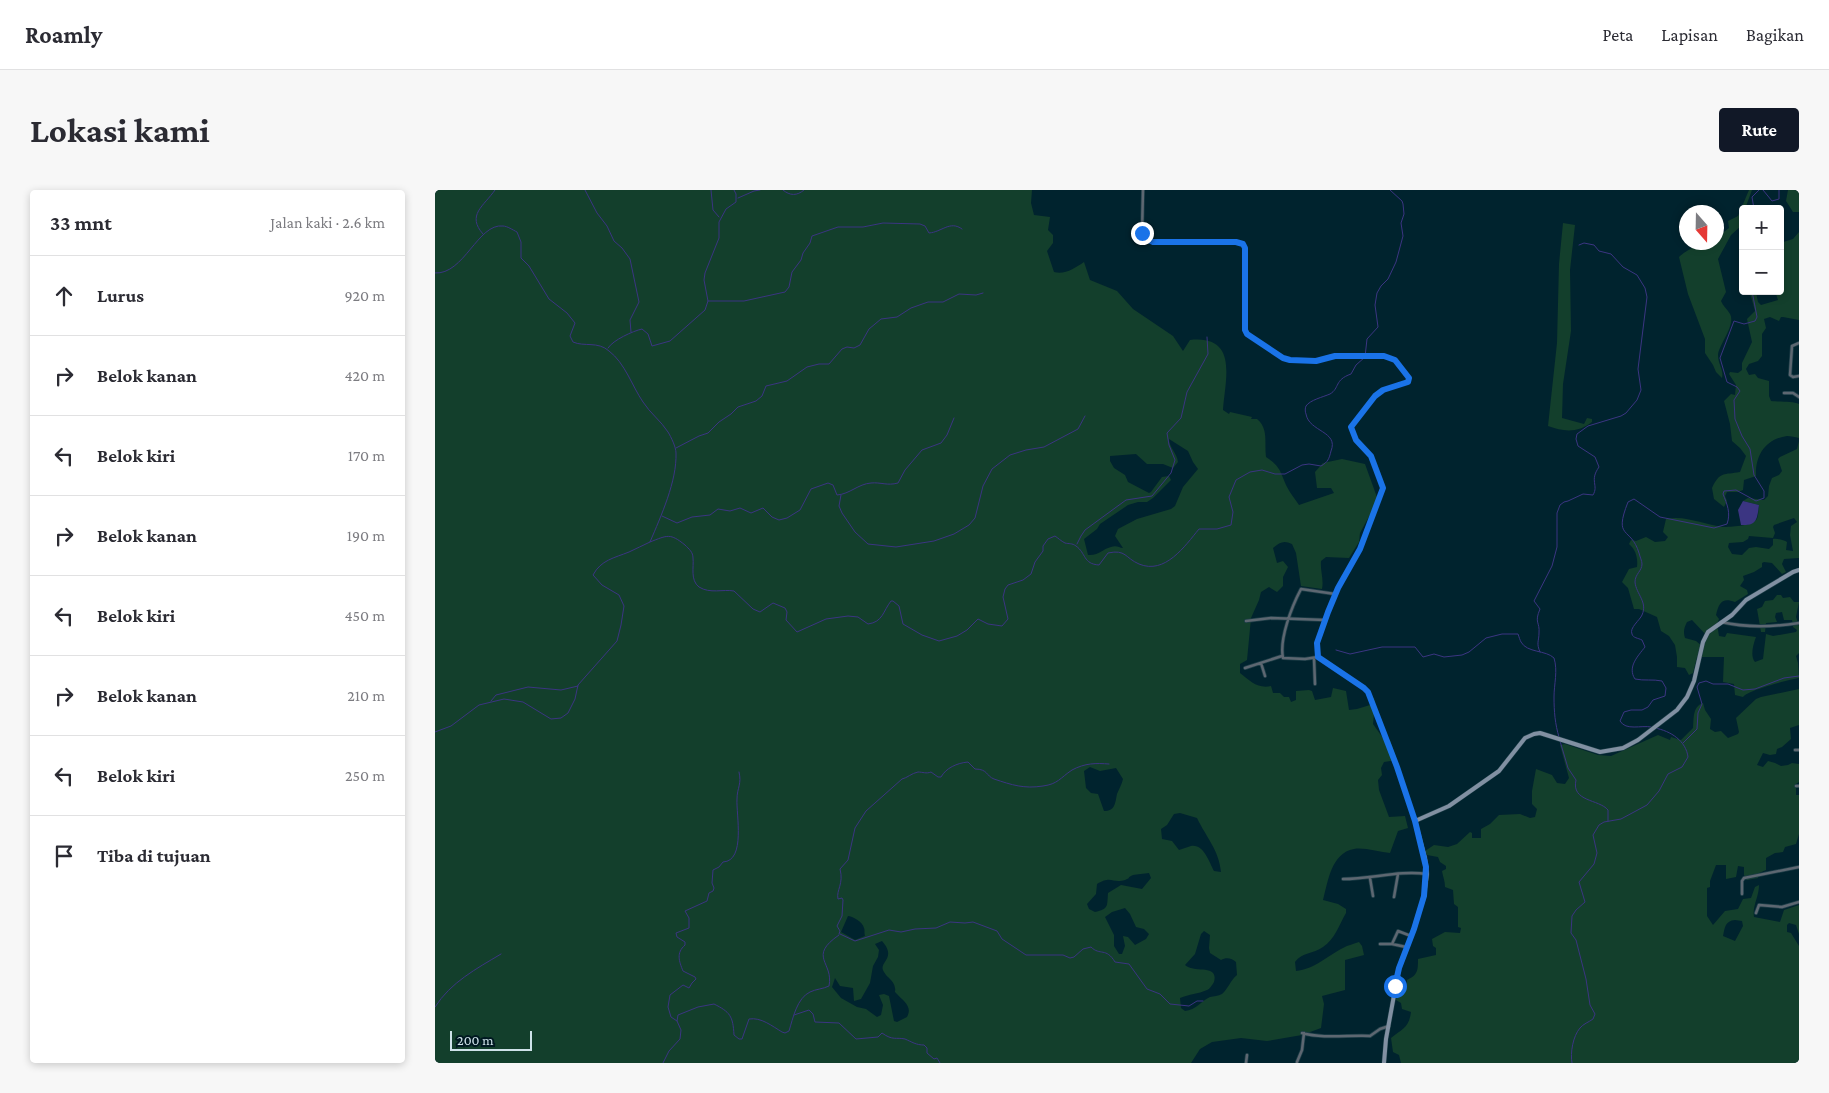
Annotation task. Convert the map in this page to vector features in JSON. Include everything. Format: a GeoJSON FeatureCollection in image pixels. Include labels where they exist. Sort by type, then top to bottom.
{"type":"FeatureCollection","features":[{"type":"Feature","properties":{"kind":"main road"},"geometry":{"type":"LineString","coordinates":[[1384,1063],[1395,986],[1424,896],[1427,874],[1425,858],[1415,821],[1449,806],[1499,771],[1529,736],[1540,733],[1600,752],[1623,748],[1651,732],[1677,710],[1689,693],[1694,681],[1704,638],[1709,632],[1735,613],[1746,600],[1799,570]]}},
{"type":"Feature","properties":{"kind":"street"},"geometry":{"type":"LineString","coordinates":[[1143,190],[1142,233],[1149,241],[1236,242],[1244,245],[1244,328],[1247,334],[1283,358],[1290,360],[1316,361],[1332,356],[1384,356],[1395,360],[1409,379],[1408,382],[1383,390],[1375,396],[1351,427],[1356,440],[1371,456],[1384,487],[1360,549],[1335,594],[1325,620],[1317,643],[1315,684]]}},
{"type":"Feature","properties":{"kind":"street"},"geometry":{"type":"LineString","coordinates":[[1799,343],[1792,346],[1790,375],[1793,377],[1799,376]]}},
{"type":"Feature","properties":{"kind":"street"},"geometry":{"type":"LineString","coordinates":[[1784,393],[1799,397]]}},
{"type":"Feature","properties":{"kind":"street"},"geometry":{"type":"LineString","coordinates":[[1282,656],[1289,619],[1301,589],[1335,594]]}},
{"type":"Feature","properties":{"kind":"street"},"geometry":{"type":"LineString","coordinates":[[1246,621],[1260,618],[1325,620]]}},
{"type":"Feature","properties":{"kind":"street"},"geometry":{"type":"LineString","coordinates":[[1721,622],[1748,627],[1799,623]]}},
{"type":"Feature","properties":{"kind":"street"},"geometry":{"type":"LineString","coordinates":[[1282,656],[1284,659],[1316,657],[1367,691],[1397,767],[1415,821]]}},
{"type":"Feature","properties":{"kind":"street"},"geometry":{"type":"LineString","coordinates":[[1245,668],[1282,656]]}},
{"type":"Feature","properties":{"kind":"street"},"geometry":{"type":"LineString","coordinates":[[1261,663],[1265,676]]}},
{"type":"Feature","properties":{"kind":"street"},"geometry":{"type":"LineString","coordinates":[[1742,894],[1743,879],[1799,867]]}},
{"type":"Feature","properties":{"kind":"street"},"geometry":{"type":"LineString","coordinates":[[1343,879],[1370,878],[1409,872],[1427,874]]}},
{"type":"Feature","properties":{"kind":"street"},"geometry":{"type":"LineString","coordinates":[[1394,897],[1398,874]]}},
{"type":"Feature","properties":{"kind":"street"},"geometry":{"type":"LineString","coordinates":[[1370,878],[1373,896]]}},
{"type":"Feature","properties":{"kind":"street"},"geometry":{"type":"LineString","coordinates":[[1756,913],[1759,905],[1782,907],[1799,902]]}},
{"type":"Feature","properties":{"kind":"street"},"geometry":{"type":"LineString","coordinates":[[1393,944],[1398,931],[1411,936]]}},
{"type":"Feature","properties":{"kind":"street"},"geometry":{"type":"LineString","coordinates":[[1380,944],[1406,947]]}},
{"type":"Feature","properties":{"kind":"street"},"geometry":{"type":"LineString","coordinates":[[1292,1063],[1297,1062],[1302,1050],[1303,1033],[1326,1037],[1339,1035],[1370,1036],[1380,1029],[1389,1026]]}},
{"type":"Feature","properties":{"kind":"street"},"geometry":{"type":"LineString","coordinates":[[1246,1063],[1247,1055]]}},
{"type":"Feature","properties":{"kind":"green space"},"geometry":{"type":"Polygon","coordinates":[[[435,190],[1032,190],[1031,203],[1034,215],[1050,217],[1048,230],[1053,235],[1053,243],[1047,251],[1054,272],[1066,272],[1084,262],[1090,280],[1117,291],[1133,309],[1173,336],[1183,351],[1190,340],[1206,340],[1216,345],[1223,352],[1226,362],[1226,373],[1223,410],[1229,414],[1230,412],[1252,417],[1251,419],[1257,419],[1261,423],[1265,432],[1266,457],[1277,467],[1288,489],[1299,505],[1334,493],[1331,488],[1317,488],[1315,472],[1323,463],[1342,459],[1365,464],[1378,500],[1360,533],[1359,542],[1349,558],[1326,557],[1321,561],[1322,589],[1301,586],[1296,553],[1292,544],[1282,542],[1273,548],[1277,563],[1283,561],[1288,567],[1283,577],[1283,586],[1277,592],[1269,587],[1261,592],[1251,618],[1247,660],[1240,664],[1240,673],[1247,679],[1254,684],[1266,687],[1271,686],[1273,693],[1280,693],[1284,697],[1289,697],[1291,702],[1296,700],[1296,691],[1312,691],[1315,700],[1331,697],[1333,688],[1346,691],[1349,710],[1370,705],[1369,698],[1374,698],[1373,724],[1385,741],[1390,740],[1397,760],[1384,762],[1381,768],[1382,775],[1378,780],[1379,790],[1389,817],[1405,816],[1408,828],[1398,831],[1390,853],[1354,849],[1340,856],[1332,869],[1323,900],[1338,904],[1346,909],[1346,913],[1334,936],[1327,944],[1301,956],[1295,962],[1296,971],[1303,970],[1347,946],[1359,942],[1362,946],[1364,955],[1345,960],[1345,990],[1322,996],[1324,1004],[1321,1028],[1302,1035],[1267,1041],[1241,1038],[1212,1042],[1200,1049],[1191,1063],[435,1063],[435,190]],[[1169,439],[1178,462],[1173,468],[1163,464],[1147,464],[1136,454],[1110,456],[1110,461],[1114,468],[1125,475],[1128,482],[1149,493],[1162,477],[1169,476],[1171,480],[1147,502],[1128,505],[1100,524],[1097,529],[1084,539],[1088,555],[1113,546],[1123,548],[1115,536],[1118,529],[1137,519],[1171,509],[1175,506],[1183,487],[1198,469],[1188,451],[1169,439]],[[1090,767],[1084,771],[1086,788],[1091,793],[1098,794],[1104,811],[1108,811],[1114,806],[1123,779],[1116,768],[1100,771],[1090,767]],[[1180,813],[1174,814],[1167,825],[1161,829],[1162,839],[1172,841],[1179,850],[1196,846],[1206,854],[1214,871],[1221,872],[1215,850],[1197,818],[1180,813]],[[1149,873],[1133,875],[1121,881],[1106,880],[1097,884],[1096,894],[1087,904],[1089,909],[1095,912],[1103,910],[1107,904],[1108,893],[1121,885],[1142,889],[1151,878],[1149,873]],[[1125,908],[1112,912],[1105,917],[1114,935],[1114,946],[1119,954],[1122,954],[1125,946],[1123,936],[1128,937],[1135,945],[1146,939],[1149,934],[1144,929],[1136,927],[1125,908]],[[848,916],[841,932],[855,940],[865,936],[864,929],[860,922],[848,916]],[[1204,931],[1201,934],[1195,954],[1185,965],[1189,968],[1213,973],[1215,976],[1214,982],[1208,989],[1180,998],[1181,1008],[1185,1011],[1192,1009],[1210,997],[1222,994],[1237,975],[1236,962],[1227,958],[1221,960],[1210,953],[1210,935],[1204,931]],[[882,941],[875,944],[879,950],[878,957],[873,966],[870,983],[861,999],[854,1001],[853,988],[840,986],[835,978],[832,987],[841,998],[857,1007],[866,1009],[877,1017],[881,1015],[883,1005],[879,995],[889,996],[894,1021],[897,1022],[907,1017],[909,1010],[895,992],[893,983],[883,969],[888,952],[882,941]]]}},
{"type":"Feature","properties":{"kind":"green space"},"geometry":{"type":"Polygon","coordinates":[[[1749,190],[1752,190],[1746,205],[1743,205],[1749,190]]]}},
{"type":"Feature","properties":{"kind":"green space"},"geometry":{"type":"Polygon","coordinates":[[[1788,190],[1799,190],[1799,212],[1793,212],[1786,201],[1788,190]]]}},
{"type":"Feature","properties":{"kind":"green space"},"geometry":{"type":"Polygon","coordinates":[[[1739,214],[1739,228],[1731,235],[1724,248],[1724,232],[1729,228],[1728,221],[1739,214]]]}},
{"type":"Feature","properties":{"kind":"green space"},"geometry":{"type":"Polygon","coordinates":[[[1563,223],[1575,225],[1570,270],[1571,331],[1563,384],[1562,418],[1584,424],[1587,418],[1592,419],[1592,422],[1587,426],[1576,430],[1548,426],[1557,343],[1559,264],[1563,223]]]}},
{"type":"Feature","properties":{"kind":"green space"},"geometry":{"type":"Polygon","coordinates":[[[1799,232],[1799,320],[1783,317],[1779,321],[1770,317],[1764,319],[1766,328],[1762,334],[1762,356],[1758,361],[1749,364],[1746,369],[1749,375],[1755,374],[1758,378],[1769,381],[1771,401],[1799,404],[1799,438],[1787,436],[1767,445],[1757,462],[1756,476],[1744,480],[1743,490],[1727,492],[1725,496],[1727,501],[1724,507],[1714,499],[1712,488],[1720,476],[1740,472],[1746,456],[1732,441],[1724,401],[1731,394],[1735,395],[1736,385],[1729,374],[1730,372],[1738,373],[1742,370],[1742,363],[1752,342],[1747,319],[1755,311],[1751,295],[1757,295],[1758,302],[1761,305],[1778,300],[1776,295],[1784,295],[1784,242],[1793,239],[1799,232]]]}},
{"type":"Feature","properties":{"kind":"green space"},"geometry":{"type":"Polygon","coordinates":[[[1723,250],[1718,259],[1726,292],[1721,301],[1730,314],[1731,324],[1718,355],[1722,378],[1716,372],[1705,353],[1705,339],[1688,294],[1679,257],[1687,251],[1723,250]]]}},
{"type":"Feature","properties":{"kind":"green space"},"geometry":{"type":"Polygon","coordinates":[[[1799,441],[1799,558],[1784,559],[1782,564],[1786,572],[1782,574],[1772,563],[1764,562],[1762,567],[1743,576],[1744,580],[1740,586],[1747,590],[1748,594],[1735,602],[1727,600],[1722,602],[1718,607],[1716,615],[1719,619],[1717,624],[1719,636],[1725,637],[1727,633],[1756,637],[1752,654],[1755,662],[1763,659],[1766,634],[1773,636],[1796,632],[1797,630],[1793,627],[1792,620],[1784,620],[1782,612],[1776,613],[1777,622],[1766,623],[1765,632],[1761,632],[1757,609],[1762,607],[1765,601],[1773,600],[1777,595],[1781,595],[1783,598],[1790,597],[1794,602],[1799,602],[1796,617],[1799,626],[1799,653],[1796,656],[1799,678],[1760,688],[1743,697],[1735,695],[1734,684],[1723,682],[1724,657],[1697,657],[1693,673],[1689,675],[1685,668],[1677,667],[1675,645],[1669,636],[1661,631],[1657,617],[1639,609],[1634,609],[1628,588],[1622,582],[1629,569],[1637,567],[1636,554],[1629,544],[1631,540],[1636,541],[1646,537],[1655,542],[1665,541],[1668,537],[1663,532],[1666,519],[1681,518],[1723,527],[1741,526],[1754,522],[1758,517],[1759,505],[1743,501],[1748,498],[1764,500],[1768,496],[1772,478],[1779,475],[1782,471],[1778,459],[1797,449],[1799,441]],[[1794,518],[1774,525],[1775,533],[1773,538],[1749,536],[1743,542],[1729,543],[1728,547],[1732,554],[1742,555],[1749,548],[1769,549],[1773,545],[1773,539],[1776,539],[1787,542],[1786,550],[1793,551],[1790,535],[1791,526],[1797,522],[1794,518]],[[1692,620],[1687,622],[1685,626],[1685,638],[1696,641],[1703,647],[1707,636],[1692,620]]]}},
{"type":"Feature","properties":{"kind":"green space"},"geometry":{"type":"Polygon","coordinates":[[[1799,689],[1799,725],[1790,728],[1791,739],[1777,749],[1776,754],[1763,753],[1757,765],[1763,767],[1768,761],[1781,766],[1792,763],[1799,764],[1799,782],[1796,784],[1796,795],[1799,795],[1799,834],[1796,844],[1785,847],[1783,852],[1775,853],[1766,858],[1766,870],[1759,873],[1758,878],[1747,880],[1744,875],[1744,867],[1738,866],[1736,877],[1726,879],[1726,865],[1716,865],[1710,881],[1710,887],[1707,888],[1707,916],[1713,925],[1725,911],[1738,909],[1743,899],[1751,898],[1755,887],[1759,885],[1754,917],[1780,922],[1784,910],[1799,905],[1799,934],[1796,925],[1789,923],[1787,925],[1787,932],[1791,933],[1799,946],[1799,1063],[1401,1063],[1399,1055],[1393,1052],[1391,1038],[1407,1025],[1411,1012],[1402,1009],[1401,1003],[1396,1000],[1397,987],[1407,986],[1407,980],[1417,972],[1418,959],[1436,955],[1436,948],[1433,946],[1432,939],[1445,932],[1460,933],[1461,928],[1458,927],[1458,907],[1454,904],[1453,890],[1445,887],[1442,871],[1446,869],[1446,866],[1440,862],[1438,857],[1427,855],[1425,851],[1434,845],[1448,847],[1457,844],[1470,832],[1472,833],[1472,838],[1481,838],[1481,829],[1490,824],[1499,815],[1520,814],[1530,818],[1535,817],[1537,809],[1532,804],[1532,791],[1536,769],[1552,775],[1557,783],[1565,784],[1569,778],[1560,745],[1565,744],[1598,755],[1611,756],[1658,735],[1670,740],[1671,737],[1681,740],[1693,728],[1695,710],[1703,703],[1711,719],[1710,729],[1715,732],[1721,731],[1728,738],[1739,732],[1736,718],[1756,699],[1799,689]],[[1735,920],[1729,922],[1726,925],[1723,936],[1735,941],[1743,926],[1742,921],[1735,920]]]}},
{"type":"Feature","properties":{"kind":"shaded area"},"geometry":{"type":"Polygon","coordinates":[[[1743,501],[1759,505],[1754,523],[1741,525],[1738,510],[1743,501]]]}},
{"type":"Feature","properties":{"kind":"waterway"},"geometry":{"type":"LineString","coordinates":[[483,234],[478,227],[476,216],[495,190]]}},
{"type":"Feature","properties":{"kind":"waterway"},"geometry":{"type":"LineString","coordinates":[[585,190],[614,241],[630,259],[639,302],[630,320],[631,332]]}},
{"type":"Feature","properties":{"kind":"waterway"},"geometry":{"type":"LineString","coordinates":[[711,190],[713,210],[719,217]]}},
{"type":"Feature","properties":{"kind":"waterway"},"geometry":{"type":"LineString","coordinates":[[608,348],[623,336],[642,329],[648,334],[652,346],[670,341],[705,310],[708,301],[704,280],[705,273],[719,238],[719,222],[726,209],[736,202],[734,190]]}},
{"type":"Feature","properties":{"kind":"waterway"},"geometry":{"type":"LineString","coordinates":[[738,198],[760,190]]}},
{"type":"Feature","properties":{"kind":"waterway"},"geometry":{"type":"LineString","coordinates":[[783,190],[793,194],[804,190]]}},
{"type":"Feature","properties":{"kind":"waterway"},"geometry":{"type":"LineString","coordinates":[[650,542],[669,536],[676,538],[692,552],[693,577],[699,587],[712,591],[734,591],[753,609],[760,612],[773,603],[785,608],[787,612],[786,620],[797,632],[826,619],[848,616],[858,617],[868,624],[873,623],[882,616],[891,601],[893,601],[899,606],[903,624],[922,635],[939,641],[957,636],[967,630],[978,619],[988,624],[1002,626],[1008,619],[1003,597],[1005,589],[1008,585],[1023,580],[1031,574],[1035,562],[1043,551],[1043,546],[1048,539],[1055,536],[1065,543],[1076,546],[1087,560],[1094,564],[1099,565],[1108,553],[1114,552],[1122,553],[1134,562],[1148,566],[1157,566],[1166,562],[1181,550],[1199,529],[1217,529],[1231,525],[1233,512],[1229,497],[1236,480],[1250,472],[1262,470],[1275,474],[1285,474],[1302,465],[1321,466],[1328,460],[1332,444],[1331,439],[1312,425],[1308,420],[1305,408],[1310,402],[1333,392],[1340,381],[1351,374],[1356,365],[1365,357],[1367,339],[1378,327],[1375,305],[1377,293],[1388,279],[1396,262],[1403,236],[1401,223],[1404,214],[1403,204],[1390,190]]}},
{"type":"Feature","properties":{"kind":"waterway"},"geometry":{"type":"LineString","coordinates":[[1753,205],[1752,197],[1759,190]]}},
{"type":"Feature","properties":{"kind":"waterway"},"geometry":{"type":"LineString","coordinates":[[1763,190],[1772,201],[1779,199],[1779,190]]}},
{"type":"Feature","properties":{"kind":"waterway"},"geometry":{"type":"LineString","coordinates":[[708,301],[744,301],[785,292],[789,287],[792,272],[801,260],[812,236],[838,227],[863,227],[883,223],[920,224],[925,226],[929,233],[950,226],[962,229]]}},
{"type":"Feature","properties":{"kind":"waterway"},"geometry":{"type":"LineString","coordinates":[[435,273],[445,271],[454,266],[486,232],[494,227],[505,226],[517,232],[521,242],[521,258],[529,266],[549,299],[567,313],[575,323],[570,336],[573,342],[600,346],[615,356],[624,368],[639,396],[668,432],[676,453],[676,464],[671,487],[650,542],[608,560],[593,575],[602,585],[619,595],[624,606],[621,625],[617,641],[578,685],[575,699],[568,713],[561,718],[551,719],[523,702],[504,699],[479,705],[451,726],[435,732]]}},
{"type":"Feature","properties":{"kind":"waterway"},"geometry":{"type":"LineString","coordinates":[[1540,652],[1537,620],[1540,609],[1534,601],[1552,566],[1557,547],[1557,513],[1560,505],[1564,502],[1583,494],[1593,495],[1595,492],[1594,479],[1599,467],[1595,457],[1578,446],[1577,434],[1588,426],[1626,413],[1637,400],[1641,390],[1638,369],[1647,297],[1645,288],[1637,275],[1623,267],[1611,254],[1599,251],[1594,245],[1584,243],[1579,245]]}},
{"type":"Feature","properties":{"kind":"waterway"},"geometry":{"type":"LineString","coordinates":[[676,448],[708,433],[738,407],[756,401],[762,396],[766,386],[787,381],[807,367],[829,364],[842,349],[847,347],[854,348],[860,345],[869,329],[881,319],[897,317],[911,308],[928,302],[943,302],[959,294],[976,295],[983,293]]}},
{"type":"Feature","properties":{"kind":"waterway"},"geometry":{"type":"LineString","coordinates":[[1651,727],[1630,727],[1620,721],[1624,712],[1642,710],[1648,707],[1653,700],[1665,696],[1666,688],[1662,681],[1635,679],[1633,675],[1634,662],[1645,647],[1642,640],[1633,636],[1631,632],[1642,615],[1644,606],[1635,582],[1642,564],[1636,545],[1625,532],[1622,522],[1628,502],[1634,499],[1660,517],[1714,528],[1727,524],[1729,512],[1723,494],[1724,491],[1736,490],[1756,501],[1764,498],[1764,491],[1754,475],[1750,449],[1735,419],[1734,400],[1740,391],[1737,387],[1727,382],[1720,358],[1734,321],[1744,324],[1755,321],[1757,317],[1753,295]]}},
{"type":"Feature","properties":{"kind":"waterway"},"geometry":{"type":"LineString","coordinates":[[1077,544],[1085,530],[1126,500],[1152,496],[1171,473],[1175,460],[1167,433],[1181,418],[1187,392],[1208,354],[1207,337]]}},
{"type":"Feature","properties":{"kind":"waterway"},"geometry":{"type":"LineString","coordinates":[[841,495],[839,506],[842,513],[855,532],[868,544],[896,547],[934,541],[954,534],[969,525],[975,518],[983,486],[992,469],[1010,455],[1044,447],[1078,429],[1085,416]]}},
{"type":"Feature","properties":{"kind":"waterway"},"geometry":{"type":"LineString","coordinates":[[662,516],[677,523],[692,517],[710,515],[718,509],[730,511],[740,508],[751,513],[763,508],[772,517],[779,520],[787,518],[800,510],[811,489],[828,483],[833,485],[837,495],[866,484],[898,483],[905,470],[922,450],[941,443],[947,435],[954,418]]}},
{"type":"Feature","properties":{"kind":"waterway"},"geometry":{"type":"LineString","coordinates":[[1336,650],[1350,654],[1382,647],[1415,647],[1423,657],[1434,654],[1444,657],[1462,655],[1469,652],[1486,638],[1502,634],[1518,634],[1524,646],[1551,655],[1554,658],[1556,673],[1554,697],[1559,737]]}},
{"type":"Feature","properties":{"kind":"waterway"},"geometry":{"type":"LineString","coordinates":[[1683,743],[1697,729],[1698,713],[1702,704],[1697,687],[1699,683],[1706,681],[1713,684],[1728,684],[1743,690],[1755,689],[1784,678],[1799,676]]}},
{"type":"Feature","properties":{"kind":"waterway"},"geometry":{"type":"LineString","coordinates":[[491,701],[496,695],[528,687],[561,690],[578,686]]}},
{"type":"Feature","properties":{"kind":"waterway"},"geometry":{"type":"LineString","coordinates":[[1572,1063],[1572,1050],[1576,1035],[1581,1027],[1593,1019],[1595,1014],[1590,1005],[1586,979],[1576,940],[1571,933],[1572,916],[1585,902],[1579,882],[1594,864],[1597,853],[1593,835],[1599,825],[1604,822],[1621,819],[1647,805],[1659,791],[1668,774],[1682,767],[1688,757],[1687,751],[1677,738],[1672,734],[1655,728]]}},
{"type":"Feature","properties":{"kind":"waterway"},"geometry":{"type":"LineString","coordinates":[[1560,741],[1568,768],[1576,780],[1578,792],[1587,799],[1604,806],[1608,810],[1608,821]]}},
{"type":"Feature","properties":{"kind":"waterway"},"geometry":{"type":"LineString","coordinates":[[839,934],[840,931],[837,926],[842,916],[843,900],[842,898],[838,899],[841,879],[840,869],[848,860],[855,828],[866,811],[902,779],[918,772],[931,772],[941,777],[952,766],[968,762],[975,769],[985,771],[991,778],[1018,786],[1036,787],[1052,784],[1081,766],[1109,764]]}},
{"type":"Feature","properties":{"kind":"waterway"},"geometry":{"type":"LineString","coordinates":[[677,1021],[671,1017],[668,1007],[670,995],[683,985],[689,988],[696,979],[683,971],[679,957],[685,942],[677,937],[676,933],[689,928],[689,918],[685,911],[707,901],[709,893],[713,891],[713,870],[723,862],[730,860],[735,854],[738,836],[737,799],[740,780],[739,772]]}},
{"type":"Feature","properties":{"kind":"waterway"},"geometry":{"type":"LineString","coordinates":[[840,934],[855,941],[889,930],[901,932],[936,928],[950,922],[973,922],[997,931],[1002,939],[1026,955],[1063,955],[1070,958],[1083,949],[1091,947],[1094,950],[1106,953],[1115,962],[1129,964],[1147,989],[1160,994],[1170,1004],[1189,1006],[1197,1001],[1203,1001]]}},
{"type":"Feature","properties":{"kind":"waterway"},"geometry":{"type":"LineString","coordinates":[[663,1063],[669,1051],[680,1039],[681,1030],[677,1021],[678,1015],[698,1007],[714,1004],[727,1012],[733,1023],[734,1035],[739,1039],[742,1039],[749,1019],[762,1021],[785,1033],[789,1031],[796,1009],[802,999],[810,992],[829,986],[830,978],[823,954],[830,943],[839,935]]}},
{"type":"Feature","properties":{"kind":"waterway"},"geometry":{"type":"LineString","coordinates":[[435,1007],[456,983],[501,954]]}},
{"type":"Feature","properties":{"kind":"waterway"},"geometry":{"type":"LineString","coordinates":[[794,1015],[809,1010],[813,1014],[815,1022],[839,1023],[856,1039],[878,1037],[882,1033],[892,1038],[905,1039],[924,1045],[927,1048],[927,1053],[934,1059],[937,1058],[940,1063]]}},
{"type":"Feature","properties":{"kind":"route"},"geometry":{"type":"LineString","coordinates":[[1142,233],[1146,239],[1153,242],[1240,242],[1243,244],[1245,248],[1244,328],[1247,334],[1283,358],[1316,361],[1335,356],[1384,356],[1395,360],[1409,378],[1408,382],[1383,390],[1372,398],[1351,427],[1356,440],[1371,456],[1383,484],[1383,492],[1360,549],[1335,594],[1316,647],[1318,657],[1368,692],[1397,767],[1425,858],[1427,874],[1424,896],[1399,968],[1395,986]]}}]}
